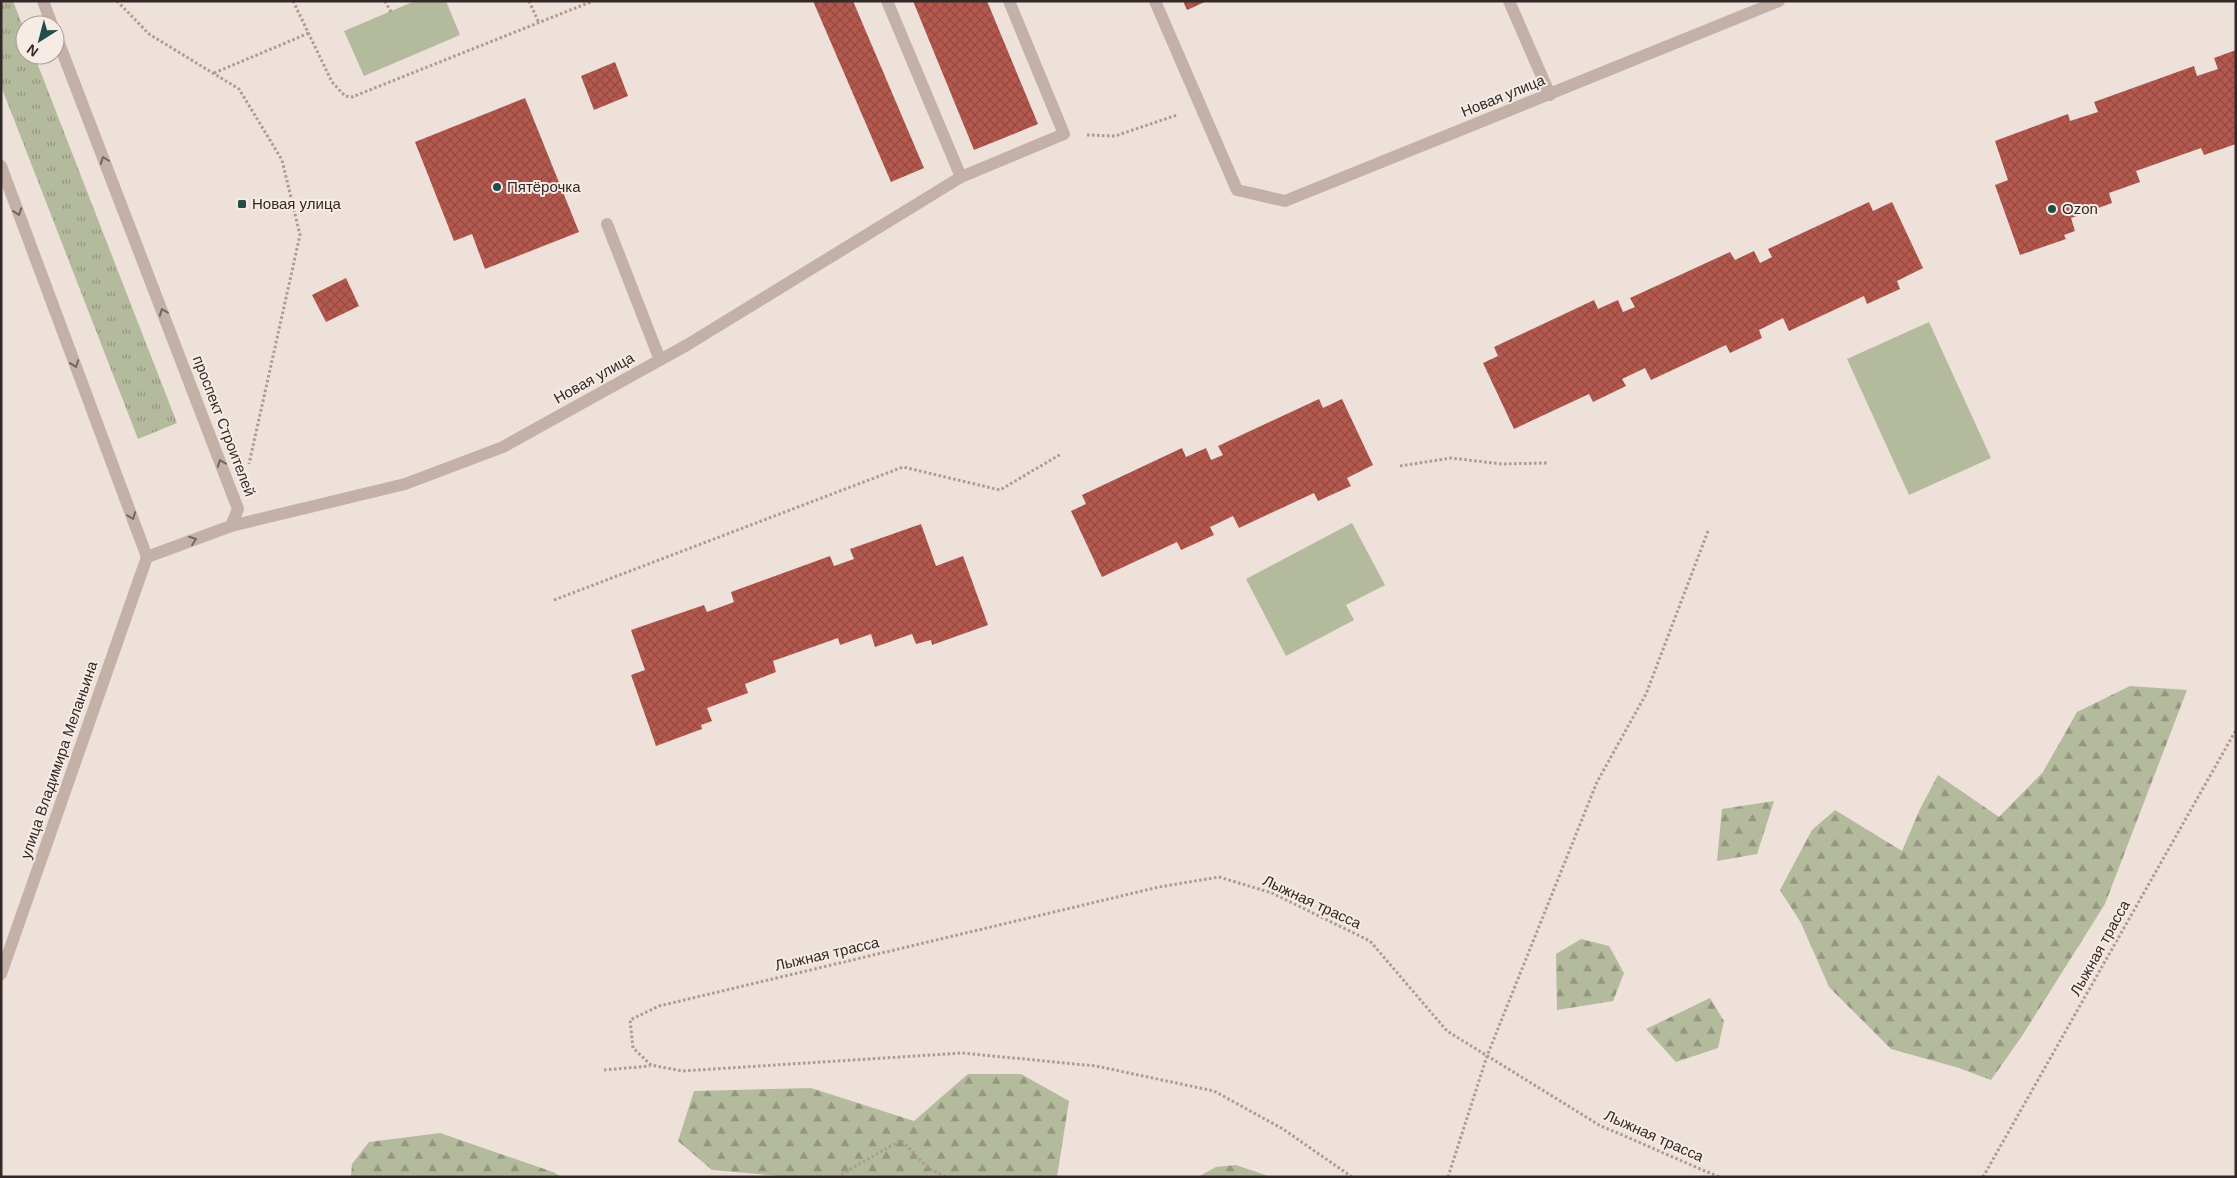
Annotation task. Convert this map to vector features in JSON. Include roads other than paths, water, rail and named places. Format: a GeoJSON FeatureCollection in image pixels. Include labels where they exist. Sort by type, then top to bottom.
{"type":"FeatureCollection","features":[{"type":"Feature","properties":{"kind":"street"},"geometry":{"type":"LineString","coordinates":[[43,1],[48,15]]}},
{"type":"Feature","properties":{"kind":"street"},"geometry":{"type":"LineString","coordinates":[[888,1],[961,177]]}},
{"type":"Feature","properties":{"kind":"street","name":"Новая улица"},"geometry":{"type":"LineString","coordinates":[[231,526],[405,484],[503,446],[687,345],[961,177],[1064,134],[1009,1]]}},
{"type":"Feature","properties":{"kind":"street","name":"Новая улица"},"geometry":{"type":"LineString","coordinates":[[1155,1],[1237,190],[1286,201],[1779,1]]}},
{"type":"Feature","properties":{"kind":"street"},"geometry":{"type":"LineString","coordinates":[[1509,1],[1550,95]]}},
{"type":"Feature","properties":{"kind":"street","name":"проспект Строителей"},"geometry":{"type":"LineString","coordinates":[[65,59],[238,509],[231,526]]}},
{"type":"Feature","properties":{"kind":"street"},"geometry":{"type":"LineString","coordinates":[[1,166],[147,556],[231,526]]}},
{"type":"Feature","properties":{"kind":"street"},"geometry":{"type":"LineString","coordinates":[[607,224],[660,360]]}},
{"type":"Feature","properties":{"kind":"street","name":"улица Владимира Меланьина"},"geometry":{"type":"LineString","coordinates":[[1,974],[147,556]]}},
{"type":"Feature","properties":{"kind":"place","name":"Пятёрочка"},"geometry":{"type":"Point","coordinates":[497,187]}},
{"type":"Feature","properties":{"kind":"place","name":"Новая улица"},"geometry":{"type":"Point","coordinates":[242,204]}},
{"type":"Feature","properties":{"kind":"place","name":"Ozon"},"geometry":{"type":"Point","coordinates":[2052,209]}}]}
